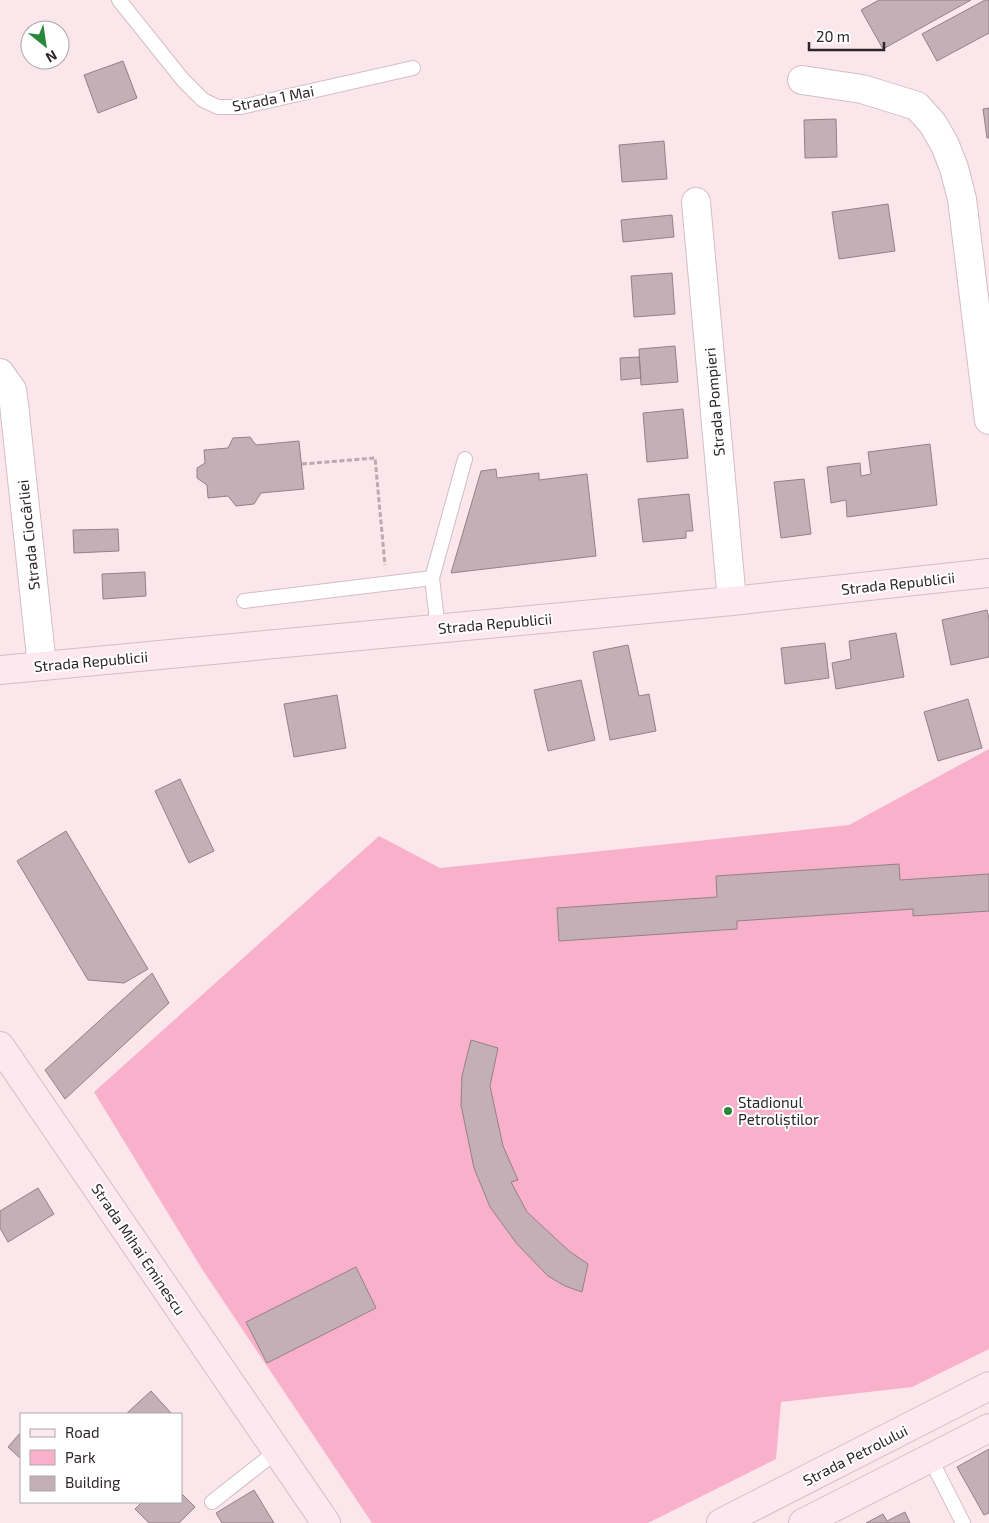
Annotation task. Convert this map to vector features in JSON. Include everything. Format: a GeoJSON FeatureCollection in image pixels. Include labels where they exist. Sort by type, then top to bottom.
{"type":"FeatureCollection","features":[{"type":"Feature","properties":{"kind":"main road","name":"Strada Republicii"},"geometry":{"type":"LineString","coordinates":[[0,670],[732,601],[989,573]]}},
{"type":"Feature","properties":{"kind":"main road","name":"Strada Mihai Eminescu"},"geometry":{"type":"LineString","coordinates":[[0,1046],[326,1523]]}},
{"type":"Feature","properties":{"kind":"main road","name":"Strada Petrolului"},"geometry":{"type":"LineString","coordinates":[[721,1523],[989,1386]]}},
{"type":"Feature","properties":{"kind":"main road"},"geometry":{"type":"LineString","coordinates":[[803,1523],[989,1428]]}},
{"type":"Feature","properties":{"kind":"main road"},"geometry":{"type":"LineString","coordinates":[[848,1458],[866,1491]]}},
{"type":"Feature","properties":{"kind":"street"},"geometry":{"type":"LineString","coordinates":[[802,80],[862,89],[917,106],[933,124],[945,145],[954,168],[962,199],[989,420]]}},
{"type":"Feature","properties":{"kind":"street","name":"Strada Pompieri"},"geometry":{"type":"LineString","coordinates":[[696,202],[732,601]]}},
{"type":"Feature","properties":{"kind":"street","name":"Strada Ciocârliei"},"geometry":{"type":"LineString","coordinates":[[0,373],[12,390],[42,666]]}},
{"type":"Feature","properties":{"kind":"lane","name":"Strada 1 Mai"},"geometry":{"type":"LineString","coordinates":[[119,0],[183,80],[203,100],[218,107],[241,107],[413,68]]}},
{"type":"Feature","properties":{"kind":"lane"},"geometry":{"type":"LineString","coordinates":[[438,629],[432,578],[465,459]]}},
{"type":"Feature","properties":{"kind":"lane"},"geometry":{"type":"LineString","coordinates":[[244,601],[432,578]]}},
{"type":"Feature","properties":{"kind":"lane"},"geometry":{"type":"LineString","coordinates":[[212,1502],[277,1451]]}},
{"type":"Feature","properties":{"kind":"lane"},"geometry":{"type":"LineString","coordinates":[[930,1458],[963,1523]]}},
{"type":"Feature","properties":{"kind":"path"},"geometry":{"type":"LineString","coordinates":[[302,464],[375,458],[386,583]]}},
{"type":"Feature","properties":{"kind":"green space"},"geometry":{"type":"Polygon","coordinates":[[[989,749],[989,1349],[912,1387],[781,1402],[776,1459],[648,1523],[372,1523],[202,1269],[94,1092],[379,836],[440,868],[849,825],[989,749]]]}},
{"type":"Feature","properties":{"kind":"building"},"geometry":{"type":"Polygon","coordinates":[[[879,0],[971,0],[883,49],[861,10],[879,0]]]}},
{"type":"Feature","properties":{"kind":"building"},"geometry":{"type":"Polygon","coordinates":[[[985,0],[989,0],[989,33],[937,61],[922,34],[985,0]]]}},
{"type":"Feature","properties":{"kind":"building"},"geometry":{"type":"Polygon","coordinates":[[[123,61],[137,98],[98,113],[84,75],[123,61]]]}},
{"type":"Feature","properties":{"kind":"building"},"geometry":{"type":"Polygon","coordinates":[[[989,108],[989,138],[987,138],[983,109],[989,108]]]}},
{"type":"Feature","properties":{"kind":"building"},"geometry":{"type":"Polygon","coordinates":[[[836,119],[837,157],[805,158],[804,120],[836,119]]]}},
{"type":"Feature","properties":{"kind":"building"},"geometry":{"type":"Polygon","coordinates":[[[664,141],[667,179],[622,182],[619,145],[664,141]]]}},
{"type":"Feature","properties":{"kind":"building"},"geometry":{"type":"Polygon","coordinates":[[[888,204],[895,251],[839,259],[832,212],[888,204]]]}},
{"type":"Feature","properties":{"kind":"building"},"geometry":{"type":"Polygon","coordinates":[[[672,215],[674,237],[623,242],[621,220],[672,215]]]}},
{"type":"Feature","properties":{"kind":"building"},"geometry":{"type":"Polygon","coordinates":[[[672,273],[675,314],[634,317],[631,276],[672,273]]]}},
{"type":"Feature","properties":{"kind":"building"},"geometry":{"type":"Polygon","coordinates":[[[675,346],[678,382],[641,385],[639,349],[675,346]]]}},
{"type":"Feature","properties":{"kind":"building"},"geometry":{"type":"Polygon","coordinates":[[[639,357],[641,378],[621,380],[620,358],[639,357]]]}},
{"type":"Feature","properties":{"kind":"building"},"geometry":{"type":"Polygon","coordinates":[[[683,409],[688,458],[647,462],[643,413],[683,409]]]}},
{"type":"Feature","properties":{"kind":"building"},"geometry":{"type":"Polygon","coordinates":[[[250,437],[256,445],[299,441],[304,489],[261,493],[254,504],[236,506],[228,496],[208,498],[207,485],[197,478],[197,468],[205,463],[204,450],[228,448],[233,438],[250,437]]]}},
{"type":"Feature","properties":{"kind":"building"},"geometry":{"type":"Polygon","coordinates":[[[930,444],[937,505],[847,517],[846,500],[831,503],[827,467],[860,463],[861,476],[871,474],[868,452],[930,444]]]}},
{"type":"Feature","properties":{"kind":"building"},"geometry":{"type":"Polygon","coordinates":[[[496,469],[497,478],[539,473],[539,480],[587,474],[596,556],[451,573],[481,471],[496,469]]]}},
{"type":"Feature","properties":{"kind":"building"},"geometry":{"type":"Polygon","coordinates":[[[804,479],[811,534],[781,538],[774,482],[804,479]]]}},
{"type":"Feature","properties":{"kind":"building"},"geometry":{"type":"Polygon","coordinates":[[[689,494],[693,531],[686,531],[686,538],[643,542],[638,499],[689,494]]]}},
{"type":"Feature","properties":{"kind":"building"},"geometry":{"type":"Polygon","coordinates":[[[118,529],[119,551],[74,553],[73,530],[118,529]]]}},
{"type":"Feature","properties":{"kind":"building"},"geometry":{"type":"Polygon","coordinates":[[[145,572],[146,596],[103,599],[102,574],[145,572]]]}},
{"type":"Feature","properties":{"kind":"building"},"geometry":{"type":"Polygon","coordinates":[[[987,610],[989,619],[989,657],[951,665],[942,620],[987,610]]]}},
{"type":"Feature","properties":{"kind":"building"},"geometry":{"type":"Polygon","coordinates":[[[896,633],[904,677],[836,689],[832,663],[851,659],[849,641],[896,633]]]}},
{"type":"Feature","properties":{"kind":"building"},"geometry":{"type":"Polygon","coordinates":[[[825,643],[829,678],[785,684],[781,648],[825,643]]]}},
{"type":"Feature","properties":{"kind":"building"},"geometry":{"type":"Polygon","coordinates":[[[628,645],[639,696],[649,694],[656,731],[610,740],[593,652],[628,645]]]}},
{"type":"Feature","properties":{"kind":"building"},"geometry":{"type":"Polygon","coordinates":[[[581,680],[595,740],[548,751],[534,690],[581,680]]]}},
{"type":"Feature","properties":{"kind":"building"},"geometry":{"type":"Polygon","coordinates":[[[337,695],[346,748],[294,757],[284,704],[337,695]]]}},
{"type":"Feature","properties":{"kind":"building"},"geometry":{"type":"Polygon","coordinates":[[[968,699],[982,748],[938,761],[924,712],[968,699]]]}},
{"type":"Feature","properties":{"kind":"building"},"geometry":{"type":"Polygon","coordinates":[[[180,779],[214,851],[189,863],[155,791],[180,779]]]}},
{"type":"Feature","properties":{"kind":"building"},"geometry":{"type":"Polygon","coordinates":[[[66,831],[148,969],[124,983],[88,980],[17,861],[66,831]]]}},
{"type":"Feature","properties":{"kind":"building"},"geometry":{"type":"Polygon","coordinates":[[[899,864],[900,880],[989,874],[989,911],[913,916],[913,909],[737,921],[737,929],[559,941],[557,908],[717,897],[716,876],[899,864]]]}},
{"type":"Feature","properties":{"kind":"building"},"geometry":{"type":"Polygon","coordinates":[[[152,973],[169,1003],[65,1099],[45,1070],[152,973]]]}},
{"type":"Feature","properties":{"kind":"building"},"geometry":{"type":"Polygon","coordinates":[[[471,1040],[498,1048],[490,1086],[503,1146],[518,1180],[511,1182],[527,1212],[569,1251],[588,1264],[582,1292],[565,1286],[548,1276],[517,1244],[490,1207],[474,1168],[461,1105],[462,1076],[471,1040]]]}},
{"type":"Feature","properties":{"kind":"building"},"geometry":{"type":"Polygon","coordinates":[[[38,1188],[54,1214],[8,1242],[0,1228],[0,1211],[38,1188]]]}},
{"type":"Feature","properties":{"kind":"building"},"geometry":{"type":"Polygon","coordinates":[[[356,1267],[376,1308],[267,1363],[246,1322],[356,1267]]]}},
{"type":"Feature","properties":{"kind":"building"},"geometry":{"type":"Polygon","coordinates":[[[151,1391],[171,1413],[127,1413],[151,1391]]]}},
{"type":"Feature","properties":{"kind":"building"},"geometry":{"type":"Polygon","coordinates":[[[20,1433],[20,1458],[8,1447],[20,1433]]]}},
{"type":"Feature","properties":{"kind":"building"},"geometry":{"type":"Polygon","coordinates":[[[989,1449],[989,1513],[984,1515],[957,1467],[989,1449]]]}},
{"type":"Feature","properties":{"kind":"building"},"geometry":{"type":"Polygon","coordinates":[[[254,1490],[274,1523],[222,1523],[216,1513],[254,1490]]]}},
{"type":"Feature","properties":{"kind":"building"},"geometry":{"type":"Polygon","coordinates":[[[182,1494],[195,1507],[179,1523],[149,1523],[135,1509],[141,1503],[182,1503],[182,1494]]]}},
{"type":"Feature","properties":{"kind":"building"},"geometry":{"type":"Polygon","coordinates":[[[905,1512],[910,1523],[866,1523],[883,1514],[887,1521],[905,1512]]]}},
{"type":"Feature","properties":{"kind":"place","name":"Stadionul Petroliștilor"},"geometry":{"type":"Point","coordinates":[728,1111]}}]}
